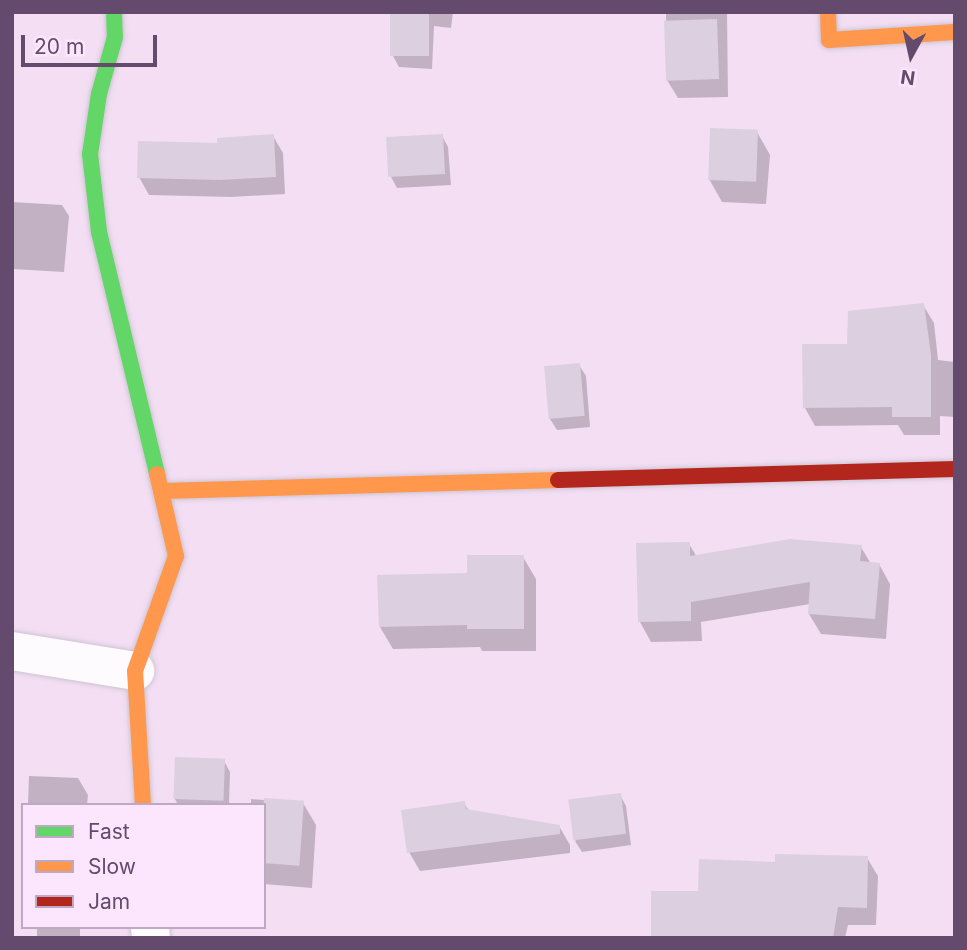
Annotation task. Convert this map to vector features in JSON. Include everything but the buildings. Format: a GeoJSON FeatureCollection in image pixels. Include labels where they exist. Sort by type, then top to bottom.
{"type":"FeatureCollection","features":[{"type":"Feature","properties":{"kind":"street"},"geometry":{"type":"LineString","coordinates":[[114,12],[115,37],[99,94],[90,153],[99,232],[176,556],[135,671],[143,803]]}},
{"type":"Feature","properties":{"kind":"street"},"geometry":{"type":"LineString","coordinates":[[828,12],[829,40],[955,32]]}},
{"type":"Feature","properties":{"kind":"street"},"geometry":{"type":"LineString","coordinates":[[162,491],[955,469]]}},
{"type":"Feature","properties":{"kind":"street"},"geometry":{"type":"LineString","coordinates":[[12,651],[135,671]]}},
{"type":"Feature","properties":{"kind":"shaded area"},"geometry":{"type":"Polygon","coordinates":[[[12,12],[955,12],[955,938],[12,938],[12,12]]]}},
{"type":"Feature","properties":{"kind":"traffic: fast"},"geometry":{"type":"LineString","coordinates":[[114,12],[115,37],[99,94],[90,154],[99,232],[157,474]]}},
{"type":"Feature","properties":{"kind":"traffic: slow"},"geometry":{"type":"LineString","coordinates":[[828,12],[829,40],[955,32]]}},
{"type":"Feature","properties":{"kind":"traffic: slow"},"geometry":{"type":"LineString","coordinates":[[143,803],[135,671],[176,556],[157,474]]}},
{"type":"Feature","properties":{"kind":"traffic: slow"},"geometry":{"type":"LineString","coordinates":[[162,491],[558,480]]}},
{"type":"Feature","properties":{"kind":"traffic: jam"},"geometry":{"type":"LineString","coordinates":[[558,480],[955,469]]}}]}
